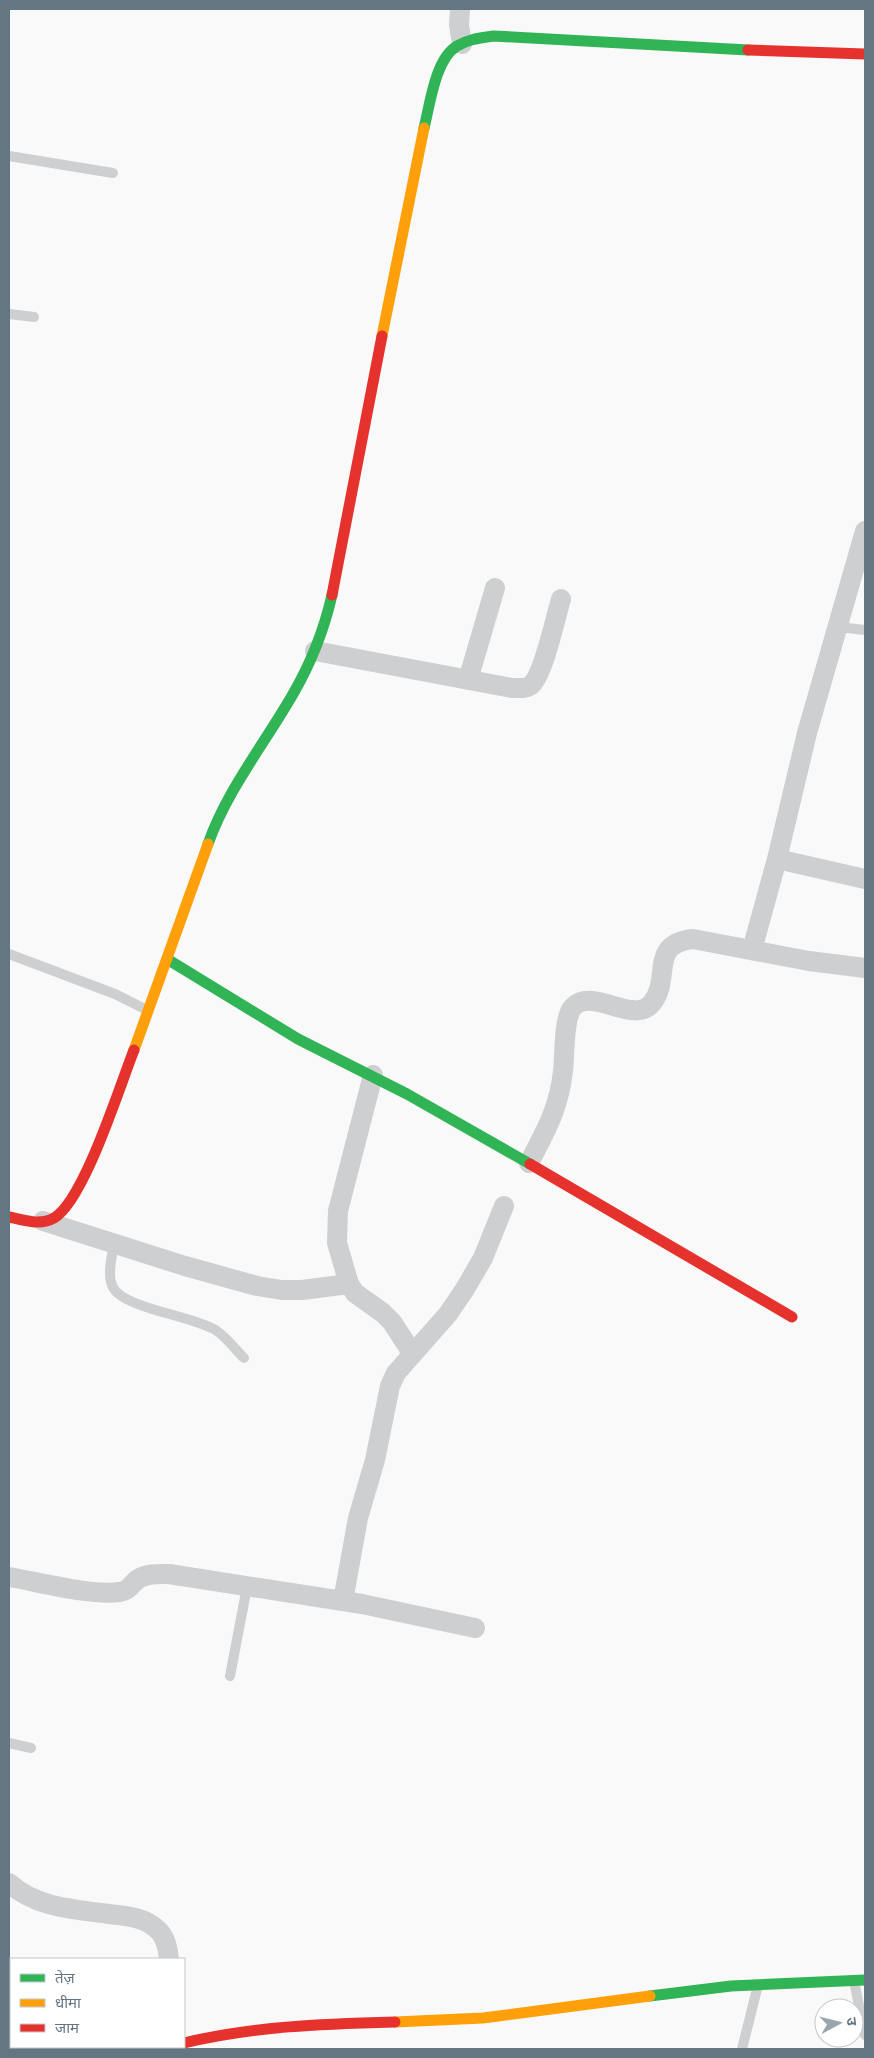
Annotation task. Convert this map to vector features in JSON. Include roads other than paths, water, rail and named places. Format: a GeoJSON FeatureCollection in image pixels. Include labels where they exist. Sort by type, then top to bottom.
{"type":"FeatureCollection","features":[{"type":"Feature","properties":{"kind":"street"},"geometry":{"type":"LineString","coordinates":[[460,9],[462,44]]}},
{"type":"Feature","properties":{"kind":"street"},"geometry":{"type":"LineString","coordinates":[[9,1217],[30,1222],[54,1218],[66,1207],[76,1193],[94,1156],[149,1011],[209,840],[243,774],[294,694],[315,651],[334,590],[414,174],[435,82],[444,60],[456,47],[472,39],[494,36],[865,54]]}},
{"type":"Feature","properties":{"kind":"street"},"geometry":{"type":"LineString","coordinates":[[752,950],[807,733],[838,627],[860,571],[865,531]]}},
{"type":"Feature","properties":{"kind":"street"},"geometry":{"type":"LineString","coordinates":[[468,680],[495,588]]}},
{"type":"Feature","properties":{"kind":"street"},"geometry":{"type":"LineString","coordinates":[[315,651],[512,688],[523,688],[530,686],[540,671],[561,599]]}},
{"type":"Feature","properties":{"kind":"street"},"geometry":{"type":"LineString","coordinates":[[776,859],[865,879]]}},
{"type":"Feature","properties":{"kind":"street"},"geometry":{"type":"LineString","coordinates":[[529,1163],[552,1119],[560,1094],[567,1025],[573,1007],[583,1001],[594,1001],[626,1010],[646,1008],[652,1003],[656,995],[666,953],[671,945],[680,940],[693,939],[809,961],[865,968]]}},
{"type":"Feature","properties":{"kind":"street"},"geometry":{"type":"LineString","coordinates":[[167,960],[298,1039],[373,1075],[529,1163],[792,1317]]}},
{"type":"Feature","properties":{"kind":"street"},"geometry":{"type":"LineString","coordinates":[[373,1075],[338,1211],[337,1243],[348,1284],[355,1293],[383,1313],[392,1322],[412,1353]]}},
{"type":"Feature","properties":{"kind":"street"},"geometry":{"type":"LineString","coordinates":[[343,1601],[358,1518],[375,1460],[390,1386],[396,1373],[448,1314],[465,1289],[483,1258],[504,1206]]}},
{"type":"Feature","properties":{"kind":"street"},"geometry":{"type":"LineString","coordinates":[[43,1221],[185,1266],[257,1286],[282,1290],[302,1290],[348,1284]]}},
{"type":"Feature","properties":{"kind":"street"},"geometry":{"type":"LineString","coordinates":[[9,1577],[88,1590],[114,1592],[128,1590],[138,1579],[154,1574],[168,1574],[343,1601],[475,1628]]}},
{"type":"Feature","properties":{"kind":"street"},"geometry":{"type":"LineString","coordinates":[[9,1883],[22,1894],[40,1902],[137,1918],[160,1931],[166,1943],[169,1958]]}},
{"type":"Feature","properties":{"kind":"street"},"geometry":{"type":"LineString","coordinates":[[185,2043],[217,2034],[262,2029],[310,2025],[483,2018],[722,1987],[859,1980]]}},
{"type":"Feature","properties":{"kind":"lane"},"geometry":{"type":"LineString","coordinates":[[9,156],[113,173]]}},
{"type":"Feature","properties":{"kind":"lane"},"geometry":{"type":"LineString","coordinates":[[9,314],[34,317]]}},
{"type":"Feature","properties":{"kind":"lane"},"geometry":{"type":"LineString","coordinates":[[838,627],[865,630]]}},
{"type":"Feature","properties":{"kind":"lane"},"geometry":{"type":"LineString","coordinates":[[9,954],[115,994],[149,1011]]}},
{"type":"Feature","properties":{"kind":"lane"},"geometry":{"type":"LineString","coordinates":[[114,1244],[110,1268],[114,1289],[122,1296],[148,1307],[201,1323],[217,1331],[244,1358]]}},
{"type":"Feature","properties":{"kind":"lane"},"geometry":{"type":"LineString","coordinates":[[230,1676],[247,1587]]}},
{"type":"Feature","properties":{"kind":"lane"},"geometry":{"type":"LineString","coordinates":[[9,1743],[31,1748]]}},
{"type":"Feature","properties":{"kind":"lane"},"geometry":{"type":"LineString","coordinates":[[859,1980],[865,2035]]}},
{"type":"Feature","properties":{"kind":"lane"},"geometry":{"type":"LineString","coordinates":[[742,2049],[758,1984]]}}]}
